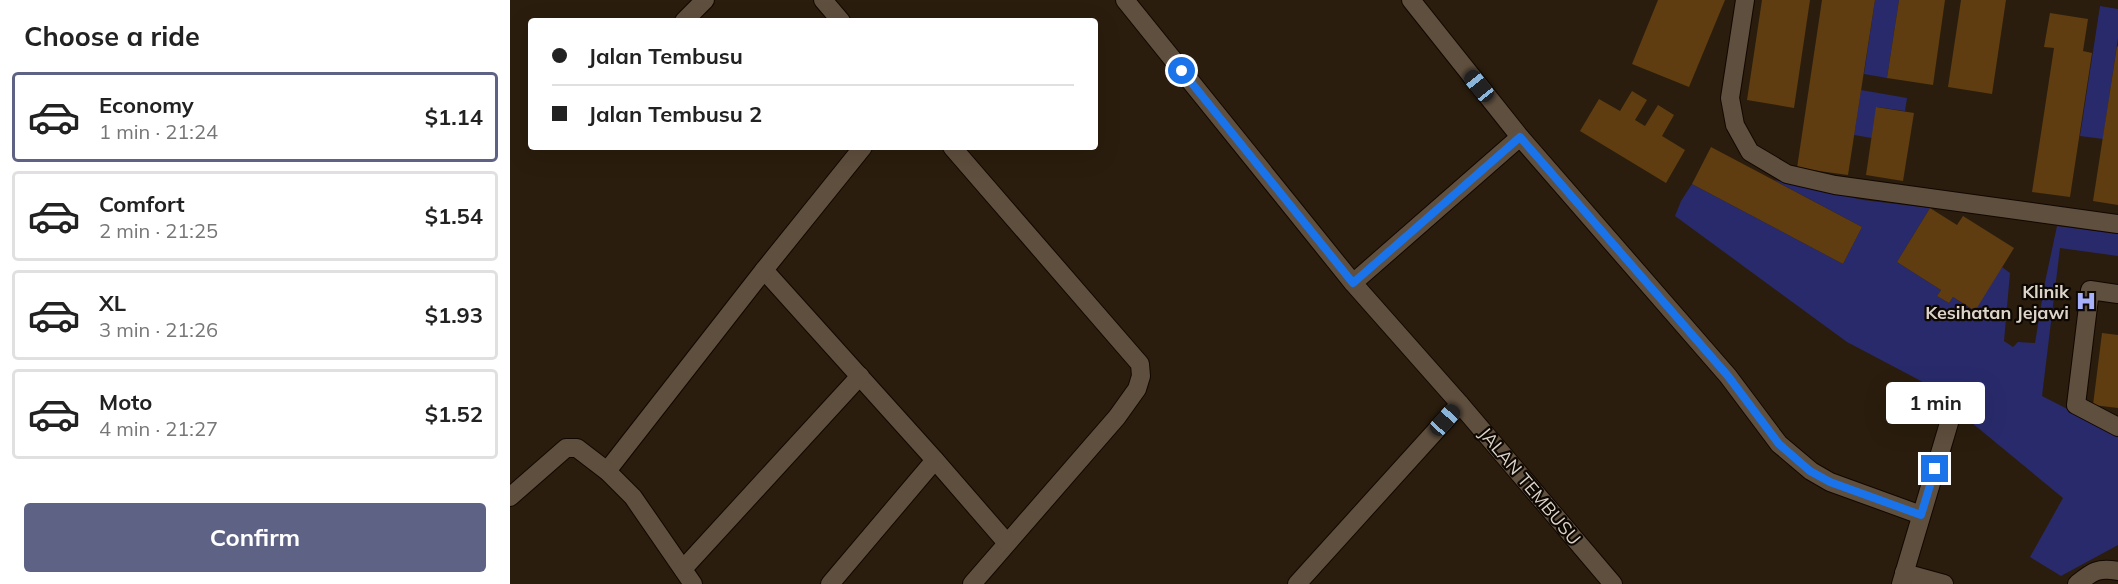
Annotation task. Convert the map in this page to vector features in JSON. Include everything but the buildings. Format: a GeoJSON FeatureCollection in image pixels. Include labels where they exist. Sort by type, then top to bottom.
{"type":"FeatureCollection","features":[{"type":"Feature","properties":{"kind":"street"},"geometry":{"type":"LineString","coordinates":[[687,18],[705,0]]}},
{"type":"Feature","properties":{"kind":"street"},"geometry":{"type":"LineString","coordinates":[[823,0],[838,18]]}},
{"type":"Feature","properties":{"kind":"street","name":"JALAN TEMBUSU"},"geometry":{"type":"LineString","coordinates":[[1125,0],[1353,283],[1460,404],[1613,584]]}},
{"type":"Feature","properties":{"kind":"street"},"geometry":{"type":"LineString","coordinates":[[1411,0],[1520,137],[1728,376],[1779,444],[1810,471],[1830,482],[1921,515]]}},
{"type":"Feature","properties":{"kind":"street"},"geometry":{"type":"LineString","coordinates":[[1745,0],[1730,98],[1735,125],[1750,152],[1787,174],[1835,185],[2118,224]]}},
{"type":"Feature","properties":{"kind":"street"},"geometry":{"type":"LineString","coordinates":[[1353,283],[1520,137]]}},
{"type":"Feature","properties":{"kind":"street"},"geometry":{"type":"LineString","coordinates":[[607,471],[861,150]]}},
{"type":"Feature","properties":{"kind":"street"},"geometry":{"type":"LineString","coordinates":[[955,150],[1140,364],[1141,376],[1137,389],[1117,417],[1007,543],[980,581]]}},
{"type":"Feature","properties":{"kind":"street"},"geometry":{"type":"LineString","coordinates":[[764,270],[1007,543]]}},
{"type":"Feature","properties":{"kind":"street"},"geometry":{"type":"LineString","coordinates":[[2118,294],[2090,290],[2076,405],[2118,427]]}},
{"type":"Feature","properties":{"kind":"street"},"geometry":{"type":"LineString","coordinates":[[510,497],[566,448],[577,448],[607,471],[633,497],[688,577],[860,376]]}},
{"type":"Feature","properties":{"kind":"street"},"geometry":{"type":"LineString","coordinates":[[1297,584],[1460,404]]}},
{"type":"Feature","properties":{"kind":"street"},"geometry":{"type":"LineString","coordinates":[[1944,584],[1902,579],[1949,423]]}},
{"type":"Feature","properties":{"kind":"street"},"geometry":{"type":"LineString","coordinates":[[830,584],[935,460]]}},
{"type":"Feature","properties":{"kind":"street"},"geometry":{"type":"LineString","coordinates":[[2077,584],[2091,572],[2105,568],[2118,571]]}},
{"type":"Feature","properties":{"kind":"shaded area"},"geometry":{"type":"Polygon","coordinates":[[[1875,0],[1899,0],[1887,78],[1864,74],[1875,0]]]}},
{"type":"Feature","properties":{"kind":"shaded area"},"geometry":{"type":"Polygon","coordinates":[[[2100,6],[2118,9],[2118,38],[2103,139],[2080,136],[2100,6]]]}},
{"type":"Feature","properties":{"kind":"shaded area"},"geometry":{"type":"Polygon","coordinates":[[[1861,90],[1907,98],[1905,111],[1877,107],[1872,138],[1854,135],[1861,90]]]}},
{"type":"Feature","properties":{"kind":"shaded area"},"geometry":{"type":"Polygon","coordinates":[[[1774,180],[1863,200],[1930,208],[1897,262],[1941,290],[1937,296],[1949,303],[1953,297],[1974,311],[2002,267],[2010,273],[2004,341],[2013,347],[2018,342],[2035,343],[2057,226],[2118,234],[2118,256],[2060,248],[2042,396],[2118,435],[2118,545],[2061,576],[2030,557],[2063,498],[1921,381],[1847,342],[1675,216],[1692,184],[1843,264],[1862,227],[1774,180]]]}},
{"type":"Feature","properties":{"kind":"place","name":"Klinik Kesihatan Jejawi"},"geometry":{"type":"Point","coordinates":[2086,301]}},
{"type":"Feature","properties":{"kind":"route"},"geometry":{"type":"LineString","coordinates":[[1182,71],[1353,283],[1520,137],[1728,376],[1779,444],[1810,471],[1830,482],[1921,515],[1935,469]]}}]}
